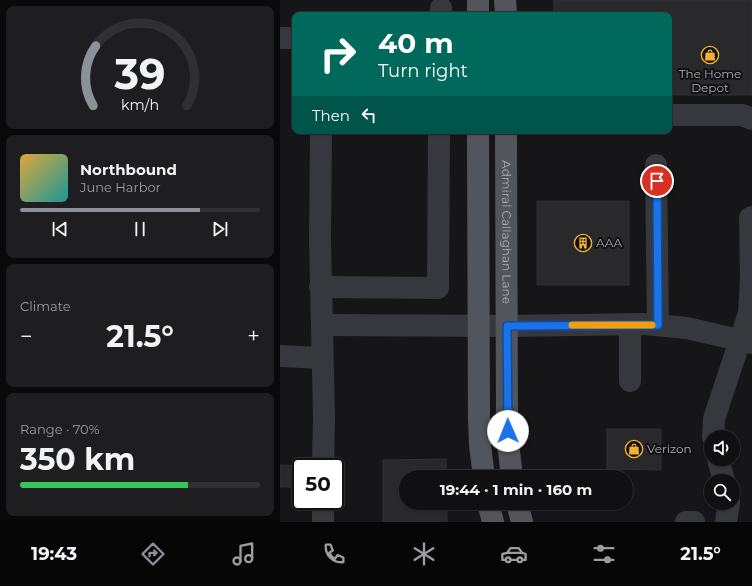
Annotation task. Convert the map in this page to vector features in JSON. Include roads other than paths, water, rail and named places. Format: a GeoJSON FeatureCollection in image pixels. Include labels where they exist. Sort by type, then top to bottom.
{"type":"FeatureCollection","features":[{"type":"Feature","properties":{"kind":"main road"},"geometry":{"type":"LineString","coordinates":[[478,0],[478,12]]}},
{"type":"Feature","properties":{"kind":"main road"},"geometry":{"type":"LineString","coordinates":[[505,0],[506,12]]}},
{"type":"Feature","properties":{"kind":"main road"},"geometry":{"type":"LineString","coordinates":[[478,134],[479,419],[483,470]]}},
{"type":"Feature","properties":{"kind":"main road","name":"Admiral Callaghan Lane"},"geometry":{"type":"LineString","coordinates":[[506,134],[508,443],[511,470]]}},
{"type":"Feature","properties":{"kind":"main road"},"geometry":{"type":"LineString","coordinates":[[490,510],[493,522]]}},
{"type":"Feature","properties":{"kind":"main road"},"geometry":{"type":"LineString","coordinates":[[519,510],[522,522]]}},
{"type":"Feature","properties":{"kind":"lane"},"geometry":{"type":"LineString","coordinates":[[280,38],[292,38]]}},
{"type":"Feature","properties":{"kind":"lane"},"geometry":{"type":"LineString","coordinates":[[672,115],[742,115],[752,119]]}},
{"type":"Feature","properties":{"kind":"lane"},"geometry":{"type":"LineString","coordinates":[[321,134],[320,287],[324,458]]}},
{"type":"Feature","properties":{"kind":"lane"},"geometry":{"type":"LineString","coordinates":[[320,287],[438,288],[439,134]]}},
{"type":"Feature","properties":{"kind":"lane"},"geometry":{"type":"LineString","coordinates":[[656,165],[658,325]]}},
{"type":"Feature","properties":{"kind":"lane"},"geometry":{"type":"LineString","coordinates":[[713,430],[714,419],[746,342],[751,279],[750,218],[752,217]]}},
{"type":"Feature","properties":{"kind":"lane"},"geometry":{"type":"LineString","coordinates":[[322,325],[658,325],[687,328],[746,342]]}},
{"type":"Feature","properties":{"kind":"lane"},"geometry":{"type":"LineString","coordinates":[[630,325],[630,381]]}},
{"type":"Feature","properties":{"kind":"lane"},"geometry":{"type":"LineString","coordinates":[[280,356],[322,358]]}},
{"type":"Feature","properties":{"kind":"lane"},"geometry":{"type":"LineString","coordinates":[[323,510],[323,522]]}},
{"type":"Feature","properties":{"kind":"lane"},"geometry":{"type":"LineString","coordinates":[[726,522],[728,510]]}},
{"type":"Feature","properties":{"kind":"lane"},"geometry":{"type":"LineString","coordinates":[[686,522],[694,522]]}},
{"type":"Feature","properties":{"kind":"place","name":"The Home Depot"},"geometry":{"type":"Point","coordinates":[710,55]}},
{"type":"Feature","properties":{"kind":"place","name":"AAA"},"geometry":{"type":"Point","coordinates":[583,243]}},
{"type":"Feature","properties":{"kind":"place","name":"Verizon"},"geometry":{"type":"Point","coordinates":[634,449]}}]}
